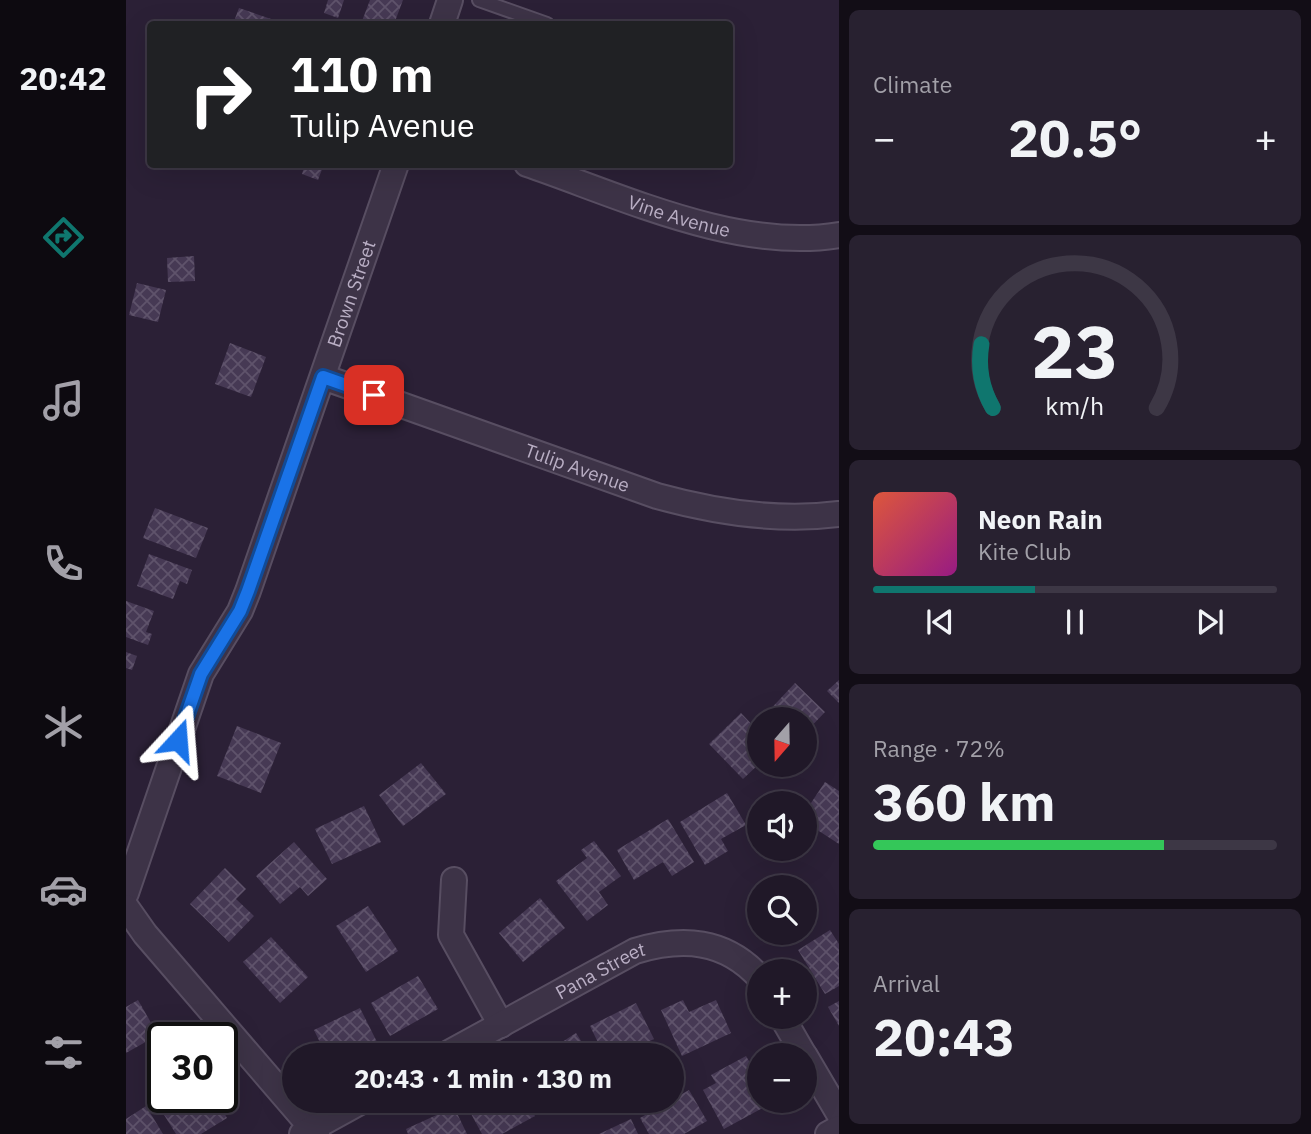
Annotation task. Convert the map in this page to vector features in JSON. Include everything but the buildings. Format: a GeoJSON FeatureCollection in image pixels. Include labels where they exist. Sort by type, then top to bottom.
{"type":"FeatureCollection","features":[{"type":"Feature","properties":{"kind":"street"},"geometry":{"type":"LineString","coordinates":[[443,21],[450,0]]}},
{"type":"Feature","properties":{"kind":"street","name":"Brown Street"},"geometry":{"type":"LineString","coordinates":[[126,893],[195,690],[248,591],[395,168]]}},
{"type":"Feature","properties":{"kind":"street","name":"Vine Avenue"},"geometry":{"type":"LineString","coordinates":[[539,168],[709,225],[792,237],[838,234]]}},
{"type":"Feature","properties":{"kind":"street","name":"Tulip Avenue"},"geometry":{"type":"LineString","coordinates":[[323,377],[657,496],[693,505],[760,514],[838,514]]}},
{"type":"Feature","properties":{"kind":"street"},"geometry":{"type":"LineString","coordinates":[[454,880],[451,935],[501,1025]]}},
{"type":"Feature","properties":{"kind":"street"},"geometry":{"type":"LineString","coordinates":[[126,907],[145,934],[310,1132],[342,1113]]}},
{"type":"Feature","properties":{"kind":"street","name":"Pana Street"},"geometry":{"type":"LineString","coordinates":[[468,1043],[635,951],[660,944],[690,942],[718,948],[747,965]]}},
{"type":"Feature","properties":{"kind":"street"},"geometry":{"type":"LineString","coordinates":[[817,1077],[838,1114]]}},
{"type":"Feature","properties":{"kind":"street"},"geometry":{"type":"LineString","coordinates":[[828,1134],[838,1128]]}},
{"type":"Feature","properties":{"kind":"lane"},"geometry":{"type":"LineString","coordinates":[[479,0],[538,21]]}},
{"type":"Feature","properties":{"kind":"route"},"geometry":{"type":"LineString","coordinates":[[178,740],[201,674],[240,611],[248,591],[323,377],[374,395]]}}]}
